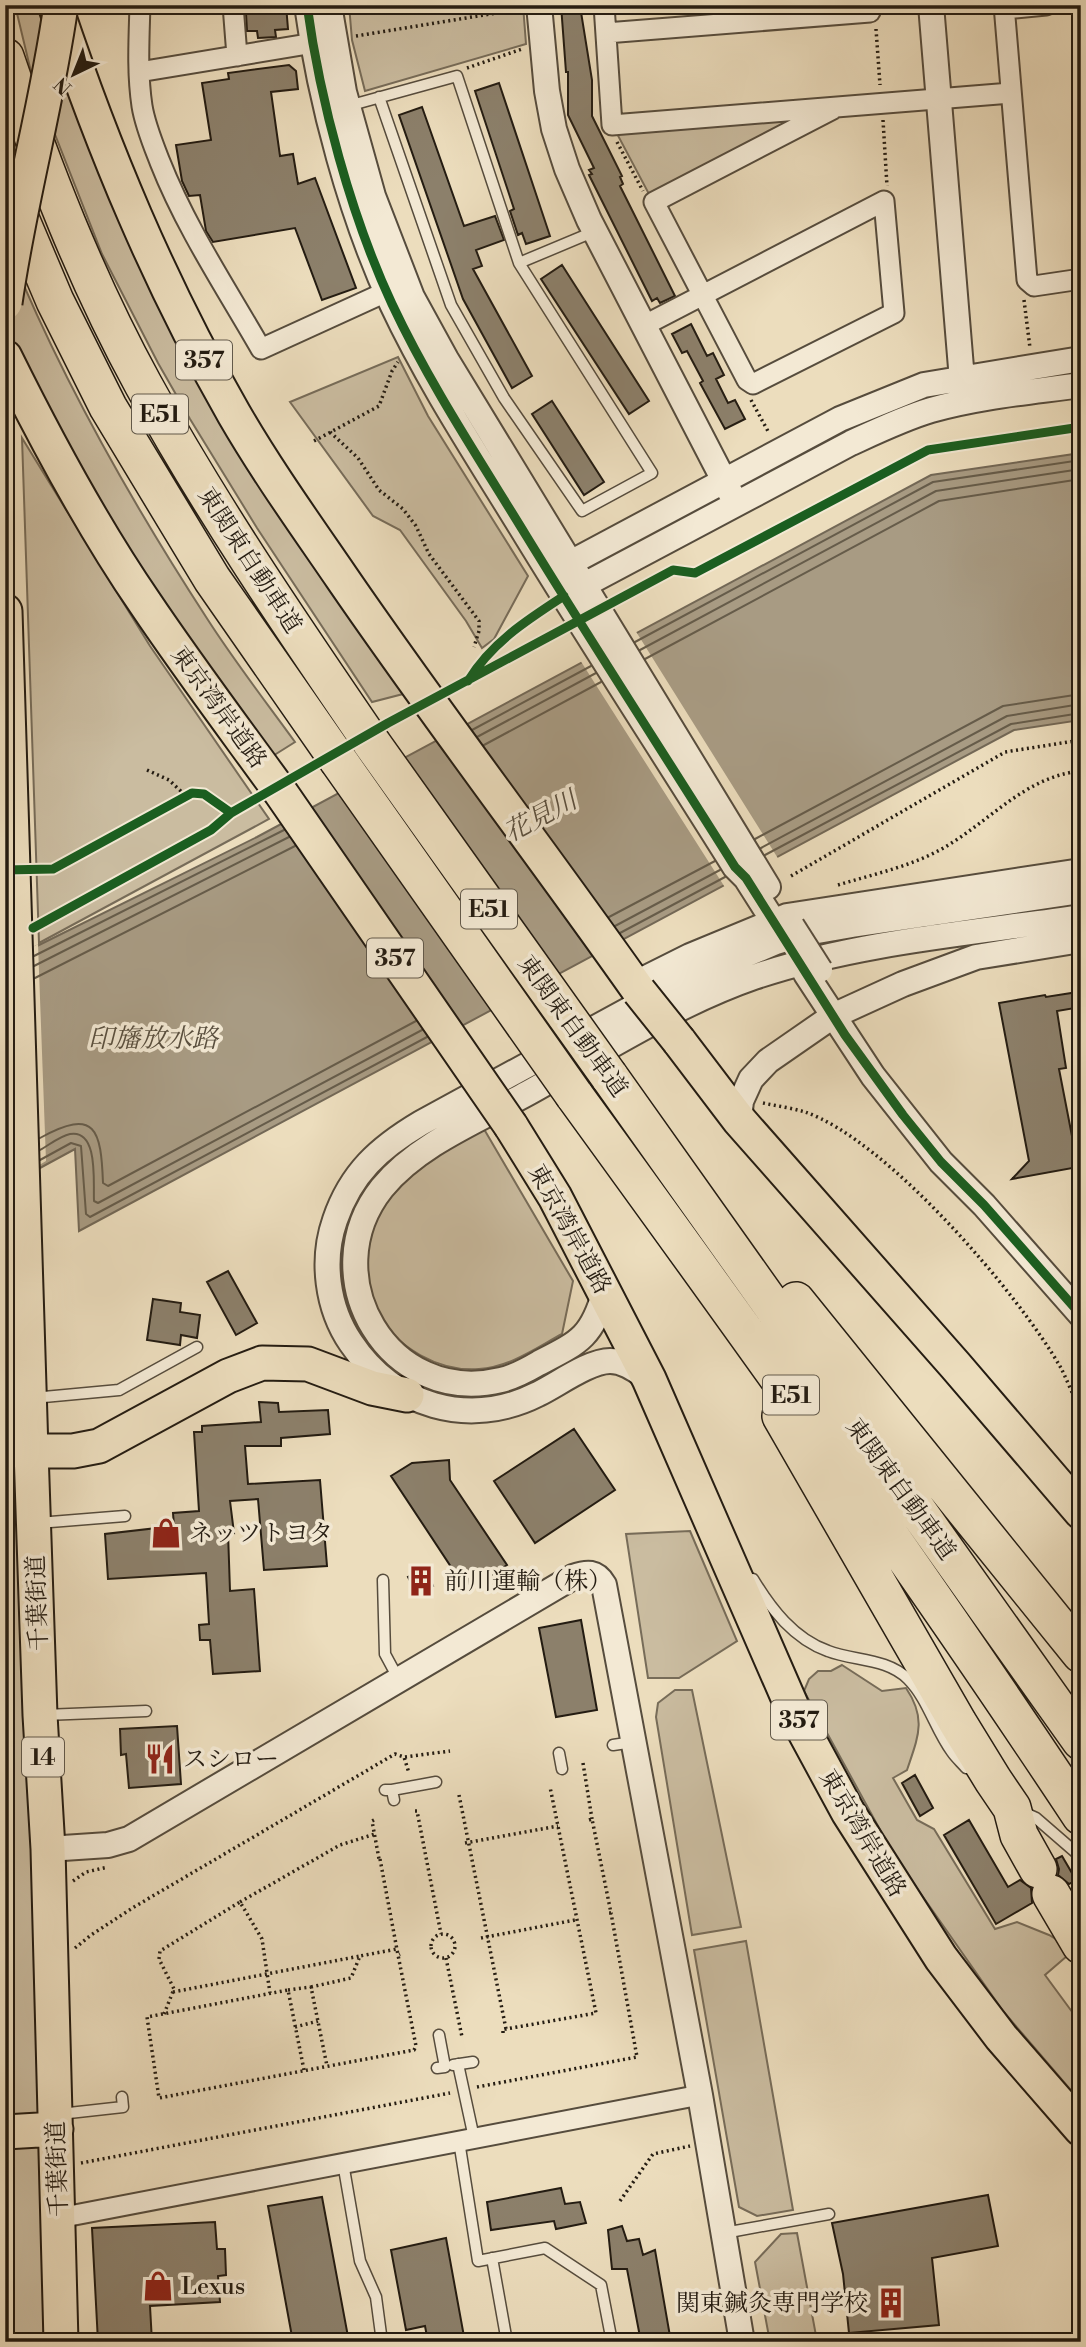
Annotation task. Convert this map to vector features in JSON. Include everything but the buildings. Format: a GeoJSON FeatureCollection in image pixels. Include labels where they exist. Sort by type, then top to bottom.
{"type":"FeatureCollection","features":[{"type":"Feature","properties":{"kind":"highway","name":"357"},"geometry":{"type":"LineString","coordinates":[[56,5],[115,171],[149,252],[188,331],[235,416],[280,488],[414,683],[633,984],[679,1041],[751,1112],[955,1365],[1081,1512]]}},
{"type":"Feature","properties":{"kind":"highway"},"geometry":{"type":"LineString","coordinates":[[5,303],[16,229],[56,43],[61,5]]}},
{"type":"Feature","properties":{"kind":"highway","name":"東関東自動車道"},"geometry":{"type":"LineString","coordinates":[[5,57],[61,213],[104,307],[142,383],[228,528],[371,742],[1081,1741]]}},
{"type":"Feature","properties":{"kind":"highway","name":"東関東自動車道"},"geometry":{"type":"LineString","coordinates":[[5,183],[55,301],[108,407],[212,579],[574,1095],[844,1468],[1081,1816]]}},
{"type":"Feature","properties":{"kind":"highway","name":"東京湾岸道路"},"geometry":{"type":"LineString","coordinates":[[5,357],[35,419],[89,515],[144,603],[279,790],[511,1126],[555,1197],[649,1379],[737,1560],[796,1716],[886,1875],[941,1958],[994,2028],[1081,2129]]}},
{"type":"Feature","properties":{"kind":"highway","name":"千葉街道"},"geometry":{"type":"LineString","coordinates":[[5,611],[29,1399],[40,1715],[48,1849],[61,2342]]}},
{"type":"Feature","properties":{"kind":"highway"},"geometry":{"type":"LineString","coordinates":[[645,1126],[676,1154],[1081,1654]]}},
{"type":"Feature","properties":{"kind":"highway"},"geometry":{"type":"LineString","coordinates":[[720,1296],[729,1324],[1003,1794],[1019,1835],[1057,1874],[1081,1919]]}},
{"type":"Feature","properties":{"kind":"highway"},"geometry":{"type":"LineString","coordinates":[[31,1451],[73,1451],[99,1446],[228,1376],[262,1363],[308,1364],[372,1388],[407,1395]]}},
{"type":"Feature","properties":{"kind":"highway"},"geometry":{"type":"LineString","coordinates":[[1057,1874],[1081,1945]]}},
{"type":"Feature","properties":{"kind":"highway"},"geometry":{"type":"LineString","coordinates":[[5,2132],[56,2122]]}},
{"type":"Feature","properties":{"kind":"street"},"geometry":{"type":"LineString","coordinates":[[140,5],[139,72],[143,109],[151,139],[166,178],[210,262],[261,349],[397,287]]}},
{"type":"Feature","properties":{"kind":"street"},"geometry":{"type":"LineString","coordinates":[[233,5],[237,56]]}},
{"type":"Feature","properties":{"kind":"street"},"geometry":{"type":"LineString","coordinates":[[307,5],[332,40],[347,106],[397,287],[425,370],[560,568],[839,1013],[984,1205],[1081,1315]]}},
{"type":"Feature","properties":{"kind":"street"},"geometry":{"type":"LineString","coordinates":[[329,5],[335,145],[397,287]]}},
{"type":"Feature","properties":{"kind":"street"},"geometry":{"type":"LineString","coordinates":[[604,5],[611,125],[1011,93]]}},
{"type":"Feature","properties":{"kind":"street"},"geometry":{"type":"LineString","coordinates":[[606,33],[870,12],[870,5]]}},
{"type":"Feature","properties":{"kind":"street"},"geometry":{"type":"LineString","coordinates":[[932,5],[964,402]]}},
{"type":"Feature","properties":{"kind":"street"},"geometry":{"type":"LineString","coordinates":[[1046,5],[1005,7],[1027,280],[1034,286],[1081,279]]}},
{"type":"Feature","properties":{"kind":"street"},"geometry":{"type":"LineString","coordinates":[[533,6],[554,129],[567,169],[596,232],[737,505]]}},
{"type":"Feature","properties":{"kind":"street"},"geometry":{"type":"LineString","coordinates":[[139,72],[332,40]]}},
{"type":"Feature","properties":{"kind":"street"},"geometry":{"type":"LineString","coordinates":[[645,325],[701,295],[884,201],[894,313],[753,384],[747,380],[701,295],[654,202],[833,109]]}},
{"type":"Feature","properties":{"kind":"street"},"geometry":{"type":"LineString","coordinates":[[560,568],[840,419],[884,400],[924,385],[1081,359]]}},
{"type":"Feature","properties":{"kind":"street"},"geometry":{"type":"LineString","coordinates":[[573,590],[851,443],[929,410],[964,402],[1081,385]]}},
{"type":"Feature","properties":{"kind":"street"},"geometry":{"type":"LineString","coordinates":[[633,984],[690,956],[783,923],[1081,871]]}},
{"type":"Feature","properties":{"kind":"street"},"geometry":{"type":"LineString","coordinates":[[649,1379],[629,1366],[608,1361],[582,1371],[524,1401],[496,1409],[447,1408],[407,1395],[389,1385],[365,1361],[345,1334],[334,1309],[327,1274],[328,1256],[334,1222],[346,1193],[367,1164],[391,1141],[664,990],[743,954],[806,933],[1081,891]]}},
{"type":"Feature","properties":{"kind":"street"},"geometry":{"type":"LineString","coordinates":[[605,1292],[596,1321],[590,1330],[571,1346],[501,1380],[471,1383],[451,1381],[422,1372],[409,1364],[391,1350],[374,1331],[358,1294],[355,1249],[364,1216],[383,1186],[415,1157],[470,1124],[683,1008],[750,979],[839,953],[1081,917]]}},
{"type":"Feature","properties":{"kind":"street"},"geometry":{"type":"LineString","coordinates":[[751,1112],[741,1101],[751,1079],[768,1061],[839,1013],[939,969],[976,957],[1081,940]]}},
{"type":"Feature","properties":{"kind":"street"},"geometry":{"type":"LineString","coordinates":[[48,1849],[108,1845],[129,1839],[573,1577],[593,1573],[600,1577],[604,1585],[623,1744],[700,2095],[708,2180],[723,2233],[742,2342]]}},
{"type":"Feature","properties":{"kind":"street"},"geometry":{"type":"LineString","coordinates":[[59,2218],[700,2095]]}},
{"type":"Feature","properties":{"kind":"lane"},"geometry":{"type":"LineString","coordinates":[[347,106],[457,75],[519,263],[652,473],[582,512],[504,398],[451,305],[379,97]]}},
{"type":"Feature","properties":{"kind":"lane"},"geometry":{"type":"LineString","coordinates":[[519,263],[596,232]]}},
{"type":"Feature","properties":{"kind":"lane"},"geometry":{"type":"LineString","coordinates":[[29,1399],[119,1390],[197,1347]]}},
{"type":"Feature","properties":{"kind":"lane"},"geometry":{"type":"LineString","coordinates":[[34,1524],[125,1516]]}},
{"type":"Feature","properties":{"kind":"lane"},"geometry":{"type":"LineString","coordinates":[[737,1560],[780,1618],[805,1641],[830,1652],[889,1666],[907,1678],[924,1700],[952,1752],[972,1774],[1003,1794]]}},
{"type":"Feature","properties":{"kind":"lane"},"geometry":{"type":"LineString","coordinates":[[383,1580],[385,1654],[399,1680]]}},
{"type":"Feature","properties":{"kind":"lane"},"geometry":{"type":"LineString","coordinates":[[40,1715],[146,1710]]}},
{"type":"Feature","properties":{"kind":"lane"},"geometry":{"type":"LineString","coordinates":[[559,1754],[562,1769]]}},
{"type":"Feature","properties":{"kind":"lane"},"geometry":{"type":"LineString","coordinates":[[390,1793],[436,1782]]}},
{"type":"Feature","properties":{"kind":"lane"},"geometry":{"type":"LineString","coordinates":[[439,2035],[441,2068],[473,2062]]}},
{"type":"Feature","properties":{"kind":"lane"},"geometry":{"type":"LineString","coordinates":[[458,2064],[478,2261],[545,2248],[601,2285],[612,2342]]}},
{"type":"Feature","properties":{"kind":"lane"},"geometry":{"type":"LineString","coordinates":[[56,2122],[122,2102],[123,2120]]}},
{"type":"Feature","properties":{"kind":"lane"},"geometry":{"type":"LineString","coordinates":[[343,2163],[360,2261],[376,2297],[382,2342]]}},
{"type":"Feature","properties":{"kind":"lane"},"geometry":{"type":"LineString","coordinates":[[723,2233],[828,2214]]}},
{"type":"Feature","properties":{"kind":"lane"},"geometry":{"type":"LineString","coordinates":[[492,2259],[507,2342]]}},
{"type":"Feature","properties":{"kind":"path"},"geometry":{"type":"LineString","coordinates":[[332,40],[533,6]]}},
{"type":"Feature","properties":{"kind":"path"},"geometry":{"type":"LineString","coordinates":[[457,75],[463,69],[530,47]]}},
{"type":"Feature","properties":{"kind":"path"},"geometry":{"type":"LineString","coordinates":[[611,125],[645,197],[654,202]]}},
{"type":"Feature","properties":{"kind":"path"},"geometry":{"type":"LineString","coordinates":[[1019,352],[1030,350],[1024,299],[1031,283]]}},
{"type":"Feature","properties":{"kind":"path"},"geometry":{"type":"LineString","coordinates":[[314,441],[379,406],[392,370],[402,358]]}},
{"type":"Feature","properties":{"kind":"path"},"geometry":{"type":"LineString","coordinates":[[750,382],[748,396],[772,438]]}},
{"type":"Feature","properties":{"kind":"path"},"geometry":{"type":"LineString","coordinates":[[330,432],[358,458],[379,490],[403,509],[416,526],[429,554],[479,621],[474,647]]}},
{"type":"Feature","properties":{"kind":"path"},"geometry":{"type":"LineString","coordinates":[[791,876],[1005,752],[1081,740]]}},
{"type":"Feature","properties":{"kind":"path"},"geometry":{"type":"LineString","coordinates":[[147,770],[169,780],[181,797],[198,792]]}},
{"type":"Feature","properties":{"kind":"path"},"geometry":{"type":"LineString","coordinates":[[831,888],[921,859],[948,845],[1017,795],[1040,783],[1081,771]]}},
{"type":"Feature","properties":{"kind":"path"},"geometry":{"type":"LineString","coordinates":[[751,1112],[805,1112],[844,1132],[880,1158],[908,1183],[988,1268],[1026,1316],[1061,1368],[1081,1412]]}},
{"type":"Feature","properties":{"kind":"path"},"geometry":{"type":"LineString","coordinates":[[70,1949],[74,1949],[90,1935],[134,1908],[395,1754],[404,1757],[450,1751]]}},
{"type":"Feature","properties":{"kind":"path"},"geometry":{"type":"LineString","coordinates":[[404,1757],[409,1773]]}},
{"type":"Feature","properties":{"kind":"path"},"geometry":{"type":"LineString","coordinates":[[471,2089],[637,2057],[591,1819],[583,1763]]}},
{"type":"Feature","properties":{"kind":"path"},"geometry":{"type":"LineString","coordinates":[[459,1795],[484,1938],[505,2031],[596,2013],[550,1787]]}},
{"type":"Feature","properties":{"kind":"path"},"geometry":{"type":"LineString","coordinates":[[416,1803],[441,1934]]}},
{"type":"Feature","properties":{"kind":"path"},"geometry":{"type":"LineString","coordinates":[[360,1956],[351,1978],[147,2017],[159,2098],[414,2050],[416,2046],[372,1821],[374,1820]]}},
{"type":"Feature","properties":{"kind":"path"},"geometry":{"type":"LineString","coordinates":[[466,1843],[559,1825]]}},
{"type":"Feature","properties":{"kind":"path"},"geometry":{"type":"LineString","coordinates":[[164,2014],[174,1989],[159,1959],[160,1951],[340,1845],[375,1834]]}},
{"type":"Feature","properties":{"kind":"path"},"geometry":{"type":"LineString","coordinates":[[72,1890],[74,1881],[86,1872],[114,1864]]}},
{"type":"Feature","properties":{"kind":"path"},"geometry":{"type":"LineString","coordinates":[[240,1902],[262,1939],[270,1993]]}},
{"type":"Feature","properties":{"kind":"path"},"geometry":{"type":"LineString","coordinates":[[484,1938],[577,1919]]}},
{"type":"Feature","properties":{"kind":"path"},"geometry":{"type":"LineString","coordinates":[[441,1934],[449,1935],[456,1943],[454,1952],[446,1958],[435,1956],[431,1949],[434,1937],[441,1934]]}},
{"type":"Feature","properties":{"kind":"path"},"geometry":{"type":"LineString","coordinates":[[173,1992],[360,1956],[398,1953]]}},
{"type":"Feature","properties":{"kind":"path"},"geometry":{"type":"LineString","coordinates":[[446,1958],[462,2037]]}},
{"type":"Feature","properties":{"kind":"path"},"geometry":{"type":"LineString","coordinates":[[311,1987],[327,2066]]}},
{"type":"Feature","properties":{"kind":"path"},"geometry":{"type":"LineString","coordinates":[[288,1990],[304,2070]]}},
{"type":"Feature","properties":{"kind":"path"},"geometry":{"type":"LineString","coordinates":[[295,2026],[318,2021]]}},
{"type":"Feature","properties":{"kind":"path"},"geometry":{"type":"LineString","coordinates":[[79,2173],[78,2163],[450,2093]]}},
{"type":"Feature","properties":{"kind":"path"},"geometry":{"type":"LineString","coordinates":[[620,2201],[653,2154],[696,2145]]}},
{"type":"Feature","properties":{"kind":"shaded area"},"geometry":{"type":"Polygon","coordinates":[[[15,5],[45,5],[75,92],[403,694],[372,702],[257,528],[158,363],[102,254],[32,76],[15,5]]]}},
{"type":"Feature","properties":{"kind":"shaded area"},"geometry":{"type":"Polygon","coordinates":[[[349,5],[523,5],[526,44],[365,91],[352,40],[349,5]]]}},
{"type":"Feature","properties":{"kind":"shaded area"},"geometry":{"type":"Polygon","coordinates":[[[788,118],[789,122],[650,196],[615,130],[788,118]]]}},
{"type":"Feature","properties":{"kind":"shaded area"},"geometry":{"type":"Polygon","coordinates":[[[5,240],[48,339],[123,482],[218,636],[295,742],[268,759],[153,593],[30,385],[5,334],[5,240]]]}},
{"type":"Feature","properties":{"kind":"shaded area"},"geometry":{"type":"Polygon","coordinates":[[[398,357],[428,416],[528,576],[494,639],[482,648],[466,621],[400,530],[373,516],[290,402],[398,357]]]}},
{"type":"Feature","properties":{"kind":"shaded area"},"geometry":{"type":"Polygon","coordinates":[[[22,438],[150,646],[269,819],[39,943],[22,438]]]}},
{"type":"Feature","properties":{"kind":"shaded area"},"geometry":{"type":"Polygon","coordinates":[[[481,1124],[573,1281],[562,1334],[501,1365],[464,1369],[434,1362],[420,1355],[385,1326],[371,1300],[367,1256],[374,1226],[396,1187],[430,1157],[481,1124]]]}},
{"type":"Feature","properties":{"kind":"shaded area"},"geometry":{"type":"Polygon","coordinates":[[[13,1186],[40,2117],[5,2123],[5,1190],[13,1186]]]}},
{"type":"Feature","properties":{"kind":"shaded area"},"geometry":{"type":"Polygon","coordinates":[[[690,1531],[737,1641],[679,1678],[648,1678],[626,1534],[690,1531]]]}},
{"type":"Feature","properties":{"kind":"shaded area"},"geometry":{"type":"Polygon","coordinates":[[[842,1665],[882,1691],[906,1688],[913,1699],[917,1709],[917,1738],[907,1770],[893,1778],[917,1820],[934,1829],[995,1929],[1017,1922],[1049,1935],[1074,1950],[1045,1975],[1081,2024],[1081,2102],[1003,2011],[895,1857],[804,1691],[809,1679],[818,1671],[831,1671],[842,1665]]]}},
{"type":"Feature","properties":{"kind":"shaded area"},"geometry":{"type":"Polygon","coordinates":[[[675,1690],[692,1690],[741,1927],[692,1935],[656,1717],[658,1703],[675,1690]]]}},
{"type":"Feature","properties":{"kind":"shaded area"},"geometry":{"type":"Polygon","coordinates":[[[746,1941],[793,2210],[757,2216],[739,2207],[694,1950],[746,1941]]]}},
{"type":"Feature","properties":{"kind":"shaded area"},"geometry":{"type":"Polygon","coordinates":[[[5,2143],[40,2144],[44,2342],[5,2342],[5,2143]]]}},
{"type":"Feature","properties":{"kind":"shaded area"},"geometry":{"type":"Polygon","coordinates":[[[797,2233],[817,2341],[770,2342],[755,2262],[781,2234],[797,2233]]]}},
{"type":"Feature","properties":{"kind":"water","name":"印旛放水路"},"geometry":{"type":"Polygon","coordinates":[[[1081,453],[1081,720],[1014,730],[79,1231],[75,1149],[5,1187],[5,965],[35,947],[257,837],[931,475],[1081,453]]]}},
{"type":"Feature","properties":{"kind":"pier"},"geometry":{"type":"Polygon","coordinates":[[[635,630],[779,860],[726,889],[580,660],[635,630]]]}},
{"type":"Feature","properties":{"kind":"pier"},"geometry":{"type":"Polygon","coordinates":[[[38,944],[46,1161],[11,1182],[8,961],[38,944]]]}},
{"type":"Feature","properties":{"kind":"cycle path"},"geometry":{"type":"LineString","coordinates":[[307,5],[329,119],[363,234],[392,304],[456,422],[578,620],[845,1035],[941,1162],[984,1205],[1081,1315]]}},
{"type":"Feature","properties":{"kind":"cycle path"},"geometry":{"type":"LineString","coordinates":[[5,870],[53,869],[192,793],[204,794],[231,813],[388,723],[673,570],[695,573],[928,450],[1081,427]]}},
{"type":"Feature","properties":{"kind":"cycle path"},"geometry":{"type":"LineString","coordinates":[[468,681],[499,644],[523,623],[564,596]]}},
{"type":"Feature","properties":{"kind":"cycle path"},"geometry":{"type":"LineString","coordinates":[[33,928],[211,830],[231,813]]}},
{"type":"Feature","properties":{"kind":"place","name":"ネッツトヨタ"},"geometry":{"type":"Point","coordinates":[166,1533]}},
{"type":"Feature","properties":{"kind":"place","name":"前川運輸（株）"},"geometry":{"type":"Point","coordinates":[421,1581]}},
{"type":"Feature","properties":{"kind":"place","name":"スシロー"},"geometry":{"type":"Point","coordinates":[160,1759]}},
{"type":"Feature","properties":{"kind":"place","name":"Lexus"},"geometry":{"type":"Point","coordinates":[158,2286]}},
{"type":"Feature","properties":{"kind":"place","name":"関東鍼灸専門学校"},"geometry":{"type":"Point","coordinates":[891,2303]}},
{"type":"Feature","properties":{"kind":"water label","name":"花見川"},"geometry":{"type":"Point","coordinates":[540,816]}}]}
